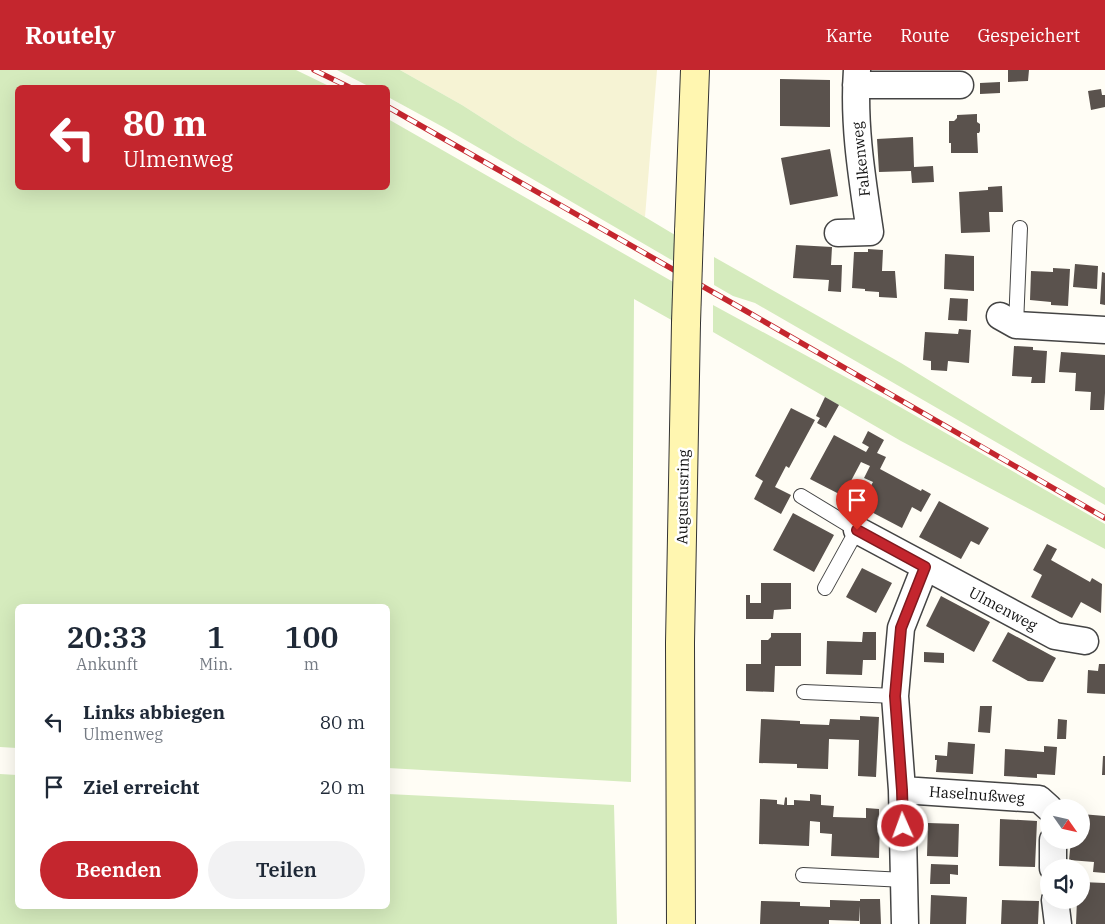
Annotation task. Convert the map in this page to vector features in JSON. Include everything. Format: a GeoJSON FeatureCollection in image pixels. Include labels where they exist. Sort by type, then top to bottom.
{"type":"FeatureCollection","features":[{"type":"Feature","properties":{"kind":"main road","name":"Augustusring"},"geometry":{"type":"LineString","coordinates":[[681,924],[680,643],[686,323],[695,70]]}},
{"type":"Feature","properties":{"kind":"street","name":"Falkenweg"},"geometry":{"type":"LineString","coordinates":[[838,233],[881,234],[858,138],[856,78],[960,84]]}},
{"type":"Feature","properties":{"kind":"street"},"geometry":{"type":"LineString","coordinates":[[1008,320],[1105,330]]}},
{"type":"Feature","properties":{"kind":"street","name":"Ulmenweg"},"geometry":{"type":"LineString","coordinates":[[857,530],[1055,636],[1085,641]]}},
{"type":"Feature","properties":{"kind":"street"},"geometry":{"type":"LineString","coordinates":[[906,924],[902,790],[895,696],[901,628],[925,567]]}},
{"type":"Feature","properties":{"kind":"street","name":"Haselnußweg"},"geometry":{"type":"LineString","coordinates":[[902,790],[1040,801]]}},
{"type":"Feature","properties":{"kind":"street"},"geometry":{"type":"LineString","coordinates":[[1056,909],[1058,924]]}},
{"type":"Feature","properties":{"kind":"lane"},"geometry":{"type":"LineString","coordinates":[[1008,320],[1020,228]]}},
{"type":"Feature","properties":{"kind":"lane"},"geometry":{"type":"LineString","coordinates":[[801,496],[857,530],[826,588]]}},
{"type":"Feature","properties":{"kind":"lane"},"geometry":{"type":"LineString","coordinates":[[804,692],[895,696]]}},
{"type":"Feature","properties":{"kind":"lane"},"geometry":{"type":"LineString","coordinates":[[803,875],[905,880]]}},
{"type":"Feature","properties":{"kind":"shaded area"},"geometry":{"type":"Polygon","coordinates":[[[400,70],[657,70],[645,217],[462,105],[400,70]]]}},
{"type":"Feature","properties":{"kind":"green space"},"geometry":{"type":"Polygon","coordinates":[[[0,70],[296,70],[327,85],[15,85],[15,190],[390,190],[390,120],[675,283],[675,322],[634,299],[631,782],[390,768],[390,604],[15,604],[15,748],[0,747],[0,70]]]}},
{"type":"Feature","properties":{"kind":"green space"},"geometry":{"type":"Polygon","coordinates":[[[337,70],[400,70],[462,105],[675,235],[675,262],[390,98],[390,85],[366,85],[337,70]]]}},
{"type":"Feature","properties":{"kind":"green space"},"geometry":{"type":"Polygon","coordinates":[[[714,257],[901,363],[1105,488],[1105,505],[755,303],[733,296],[714,285],[714,257]]]}},
{"type":"Feature","properties":{"kind":"green space"},"geometry":{"type":"Polygon","coordinates":[[[713,305],[886,399],[1105,524],[1105,549],[901,441],[713,332],[713,305]]]}},
{"type":"Feature","properties":{"kind":"green space"},"geometry":{"type":"Polygon","coordinates":[[[0,774],[15,775],[15,909],[390,909],[390,794],[614,805],[617,924],[0,924],[0,774]]]}},
{"type":"Feature","properties":{"kind":"building"},"geometry":{"type":"Polygon","coordinates":[[[1008,70],[1029,70],[1028,81],[1008,82],[1008,70]]]}},
{"type":"Feature","properties":{"kind":"building"},"geometry":{"type":"Polygon","coordinates":[[[780,79],[830,80],[830,127],[780,126],[780,79]]]}},
{"type":"Feature","properties":{"kind":"building"},"geometry":{"type":"Polygon","coordinates":[[[1000,82],[1000,93],[980,94],[980,83],[1000,82]]]}},
{"type":"Feature","properties":{"kind":"building"},"geometry":{"type":"Polygon","coordinates":[[[1101,89],[1102,95],[1105,95],[1105,107],[1091,110],[1088,91],[1101,89]]]}},
{"type":"Feature","properties":{"kind":"building"},"geometry":{"type":"Polygon","coordinates":[[[977,114],[977,122],[980,124],[980,131],[977,133],[978,153],[951,153],[949,121],[954,121],[957,115],[977,114]]]}},
{"type":"Feature","properties":{"kind":"building"},"geometry":{"type":"Polygon","coordinates":[[[913,137],[914,167],[933,166],[934,182],[912,183],[911,171],[879,172],[877,139],[913,137]]]}},
{"type":"Feature","properties":{"kind":"building"},"geometry":{"type":"Polygon","coordinates":[[[830,149],[838,196],[790,205],[781,158],[830,149]]]}},
{"type":"Feature","properties":{"kind":"building"},"geometry":{"type":"Polygon","coordinates":[[[1002,186],[1003,212],[989,212],[990,232],[961,233],[959,192],[988,190],[988,187],[1002,186]]]}},
{"type":"Feature","properties":{"kind":"building"},"geometry":{"type":"Polygon","coordinates":[[[796,245],[832,247],[831,265],[842,265],[841,292],[828,291],[829,280],[793,278],[796,245]]]}},
{"type":"Feature","properties":{"kind":"building"},"geometry":{"type":"Polygon","coordinates":[[[868,249],[883,250],[882,271],[895,271],[897,298],[879,297],[879,292],[852,288],[854,252],[868,252],[868,249]]]}},
{"type":"Feature","properties":{"kind":"building"},"geometry":{"type":"Polygon","coordinates":[[[945,254],[974,256],[974,291],[944,289],[945,254]]]}},
{"type":"Feature","properties":{"kind":"building"},"geometry":{"type":"Polygon","coordinates":[[[1075,264],[1098,266],[1097,289],[1073,287],[1075,264]]]}},
{"type":"Feature","properties":{"kind":"building"},"geometry":{"type":"Polygon","coordinates":[[[1053,268],[1070,269],[1068,306],[1051,305],[1051,302],[1030,300],[1031,271],[1053,272],[1053,268]]]}},
{"type":"Feature","properties":{"kind":"building"},"geometry":{"type":"Polygon","coordinates":[[[1102,272],[1105,273],[1105,305],[1100,304],[1102,272]]]}},
{"type":"Feature","properties":{"kind":"building"},"geometry":{"type":"Polygon","coordinates":[[[950,298],[968,299],[967,321],[948,320],[950,298]]]}},
{"type":"Feature","properties":{"kind":"building"},"geometry":{"type":"Polygon","coordinates":[[[959,329],[971,330],[969,363],[948,361],[947,371],[931,370],[931,361],[923,360],[925,332],[958,334],[959,329]]]}},
{"type":"Feature","properties":{"kind":"building"},"geometry":{"type":"Polygon","coordinates":[[[1014,346],[1033,347],[1033,350],[1047,351],[1045,383],[1031,383],[1032,377],[1012,376],[1014,346]]]}},
{"type":"Feature","properties":{"kind":"building"},"geometry":{"type":"Polygon","coordinates":[[[1061,352],[1105,355],[1104,410],[1090,410],[1091,392],[1075,391],[1076,373],[1059,372],[1061,352]]]}},
{"type":"Feature","properties":{"kind":"building"},"geometry":{"type":"Polygon","coordinates":[[[825,397],[839,405],[826,428],[817,423],[820,418],[816,416],[825,397]]]}},
{"type":"Feature","properties":{"kind":"building"},"geometry":{"type":"Polygon","coordinates":[[[791,408],[815,420],[789,468],[786,466],[775,487],[791,495],[781,514],[754,499],[763,481],[755,476],[791,408]]]}},
{"type":"Feature","properties":{"kind":"building"},"geometry":{"type":"Polygon","coordinates":[[[868,431],[884,440],[877,453],[886,457],[880,469],[921,491],[922,489],[931,494],[921,512],[912,507],[902,528],[860,506],[873,482],[864,478],[870,466],[861,462],[843,496],[810,479],[834,435],[866,452],[869,447],[862,443],[868,431]]]}},
{"type":"Feature","properties":{"kind":"building"},"geometry":{"type":"Polygon","coordinates":[[[939,501],[989,528],[979,545],[971,541],[961,559],[919,537],[939,501]]]}},
{"type":"Feature","properties":{"kind":"building"},"geometry":{"type":"Polygon","coordinates":[[[793,513],[834,535],[814,572],[773,550],[793,513]]]}},
{"type":"Feature","properties":{"kind":"building"},"geometry":{"type":"Polygon","coordinates":[[[1047,544],[1057,549],[1051,560],[1090,582],[1092,578],[1102,584],[1101,613],[1081,602],[1072,618],[1031,597],[1042,575],[1033,570],[1047,544]]]}},
{"type":"Feature","properties":{"kind":"building"},"geometry":{"type":"Polygon","coordinates":[[[862,568],[892,583],[876,613],[846,597],[862,568]]]}},
{"type":"Feature","properties":{"kind":"building"},"geometry":{"type":"Polygon","coordinates":[[[761,583],[791,583],[791,609],[774,610],[773,619],[746,619],[746,595],[750,595],[750,603],[761,603],[761,583]]]}},
{"type":"Feature","properties":{"kind":"building"},"geometry":{"type":"Polygon","coordinates":[[[941,596],[990,622],[974,652],[926,626],[941,596]]]}},
{"type":"Feature","properties":{"kind":"building"},"geometry":{"type":"Polygon","coordinates":[[[863,632],[876,632],[876,660],[863,660],[862,675],[826,674],[827,641],[862,642],[863,632]]]}},
{"type":"Feature","properties":{"kind":"building"},"geometry":{"type":"Polygon","coordinates":[[[1008,632],[1056,658],[1043,682],[1028,681],[992,661],[1008,632]]]}},
{"type":"Feature","properties":{"kind":"building"},"geometry":{"type":"Polygon","coordinates":[[[771,633],[801,633],[801,666],[775,666],[774,692],[746,691],[746,664],[761,664],[761,640],[768,640],[771,637],[771,633]]]}},
{"type":"Feature","properties":{"kind":"building"},"geometry":{"type":"Polygon","coordinates":[[[924,652],[944,653],[944,663],[924,662],[924,652]]]}},
{"type":"Feature","properties":{"kind":"building"},"geometry":{"type":"Polygon","coordinates":[[[1099,664],[1105,664],[1105,694],[1087,693],[1088,670],[1098,671],[1099,664]]]}},
{"type":"Feature","properties":{"kind":"building"},"geometry":{"type":"Polygon","coordinates":[[[980,706],[992,706],[990,733],[978,732],[980,706]]]}},
{"type":"Feature","properties":{"kind":"building"},"geometry":{"type":"Polygon","coordinates":[[[860,716],[879,717],[876,777],[858,776],[859,740],[829,739],[828,769],[797,768],[797,764],[759,763],[761,719],[800,721],[800,724],[829,725],[830,719],[860,720],[860,716]]]}},
{"type":"Feature","properties":{"kind":"building"},"geometry":{"type":"Polygon","coordinates":[[[1058,719],[1067,720],[1066,739],[1057,739],[1058,719]]]}},
{"type":"Feature","properties":{"kind":"building"},"geometry":{"type":"Polygon","coordinates":[[[948,742],[975,744],[973,774],[936,772],[937,760],[935,760],[935,755],[947,756],[948,742]]]}},
{"type":"Feature","properties":{"kind":"building"},"geometry":{"type":"Polygon","coordinates":[[[1044,746],[1057,747],[1055,775],[1037,774],[1037,778],[1004,776],[1005,749],[1044,752],[1044,746]]]}},
{"type":"Feature","properties":{"kind":"building"},"geometry":{"type":"Polygon","coordinates":[[[1103,756],[1105,756],[1105,775],[1102,775],[1103,756]]]}},
{"type":"Feature","properties":{"kind":"building"},"geometry":{"type":"Polygon","coordinates":[[[810,794],[821,795],[821,805],[834,806],[833,817],[866,818],[866,808],[879,809],[879,858],[831,856],[832,834],[820,833],[820,822],[810,821],[809,846],[759,844],[760,799],[777,800],[777,804],[784,805],[786,797],[787,805],[794,805],[794,800],[810,801],[810,794]]]}},
{"type":"Feature","properties":{"kind":"building"},"geometry":{"type":"Polygon","coordinates":[[[1090,815],[1105,816],[1105,873],[1093,872],[1094,862],[1090,862],[1090,859],[1069,859],[1070,849],[1090,849],[1090,815]]]}},
{"type":"Feature","properties":{"kind":"building"},"geometry":{"type":"Polygon","coordinates":[[[1000,819],[1037,821],[1035,867],[999,866],[1000,819]]]}},
{"type":"Feature","properties":{"kind":"building"},"geometry":{"type":"Polygon","coordinates":[[[928,823],[959,824],[958,857],[927,856],[928,823]]]}},
{"type":"Feature","properties":{"kind":"building"},"geometry":{"type":"Polygon","coordinates":[[[931,864],[958,865],[958,875],[950,874],[950,884],[930,884],[931,864]]]}},
{"type":"Feature","properties":{"kind":"building"},"geometry":{"type":"Polygon","coordinates":[[[1090,882],[1105,883],[1105,924],[1076,924],[1077,909],[1090,909],[1090,882]]]}},
{"type":"Feature","properties":{"kind":"building"},"geometry":{"type":"Polygon","coordinates":[[[931,895],[967,897],[966,924],[930,924],[931,895]]]}},
{"type":"Feature","properties":{"kind":"building"},"geometry":{"type":"Polygon","coordinates":[[[860,899],[880,899],[881,924],[860,924],[859,906],[859,921],[829,920],[829,924],[760,924],[761,901],[800,902],[800,906],[830,907],[830,900],[860,901],[860,899]]]}},
{"type":"Feature","properties":{"kind":"building"},"geometry":{"type":"Polygon","coordinates":[[[1002,900],[1039,901],[1038,924],[1001,924],[1002,900]]]}},
{"type":"Feature","properties":{"kind":"railway"},"geometry":{"type":"LineString","coordinates":[[314,70],[345,85]]}},
{"type":"Feature","properties":{"kind":"railway"},"geometry":{"type":"LineString","coordinates":[[390,108],[1105,518]]}},
{"type":"Feature","properties":{"kind":"route"},"geometry":{"type":"LineString","coordinates":[[857,530],[925,567],[901,628],[895,696],[903,826]]}}]}
